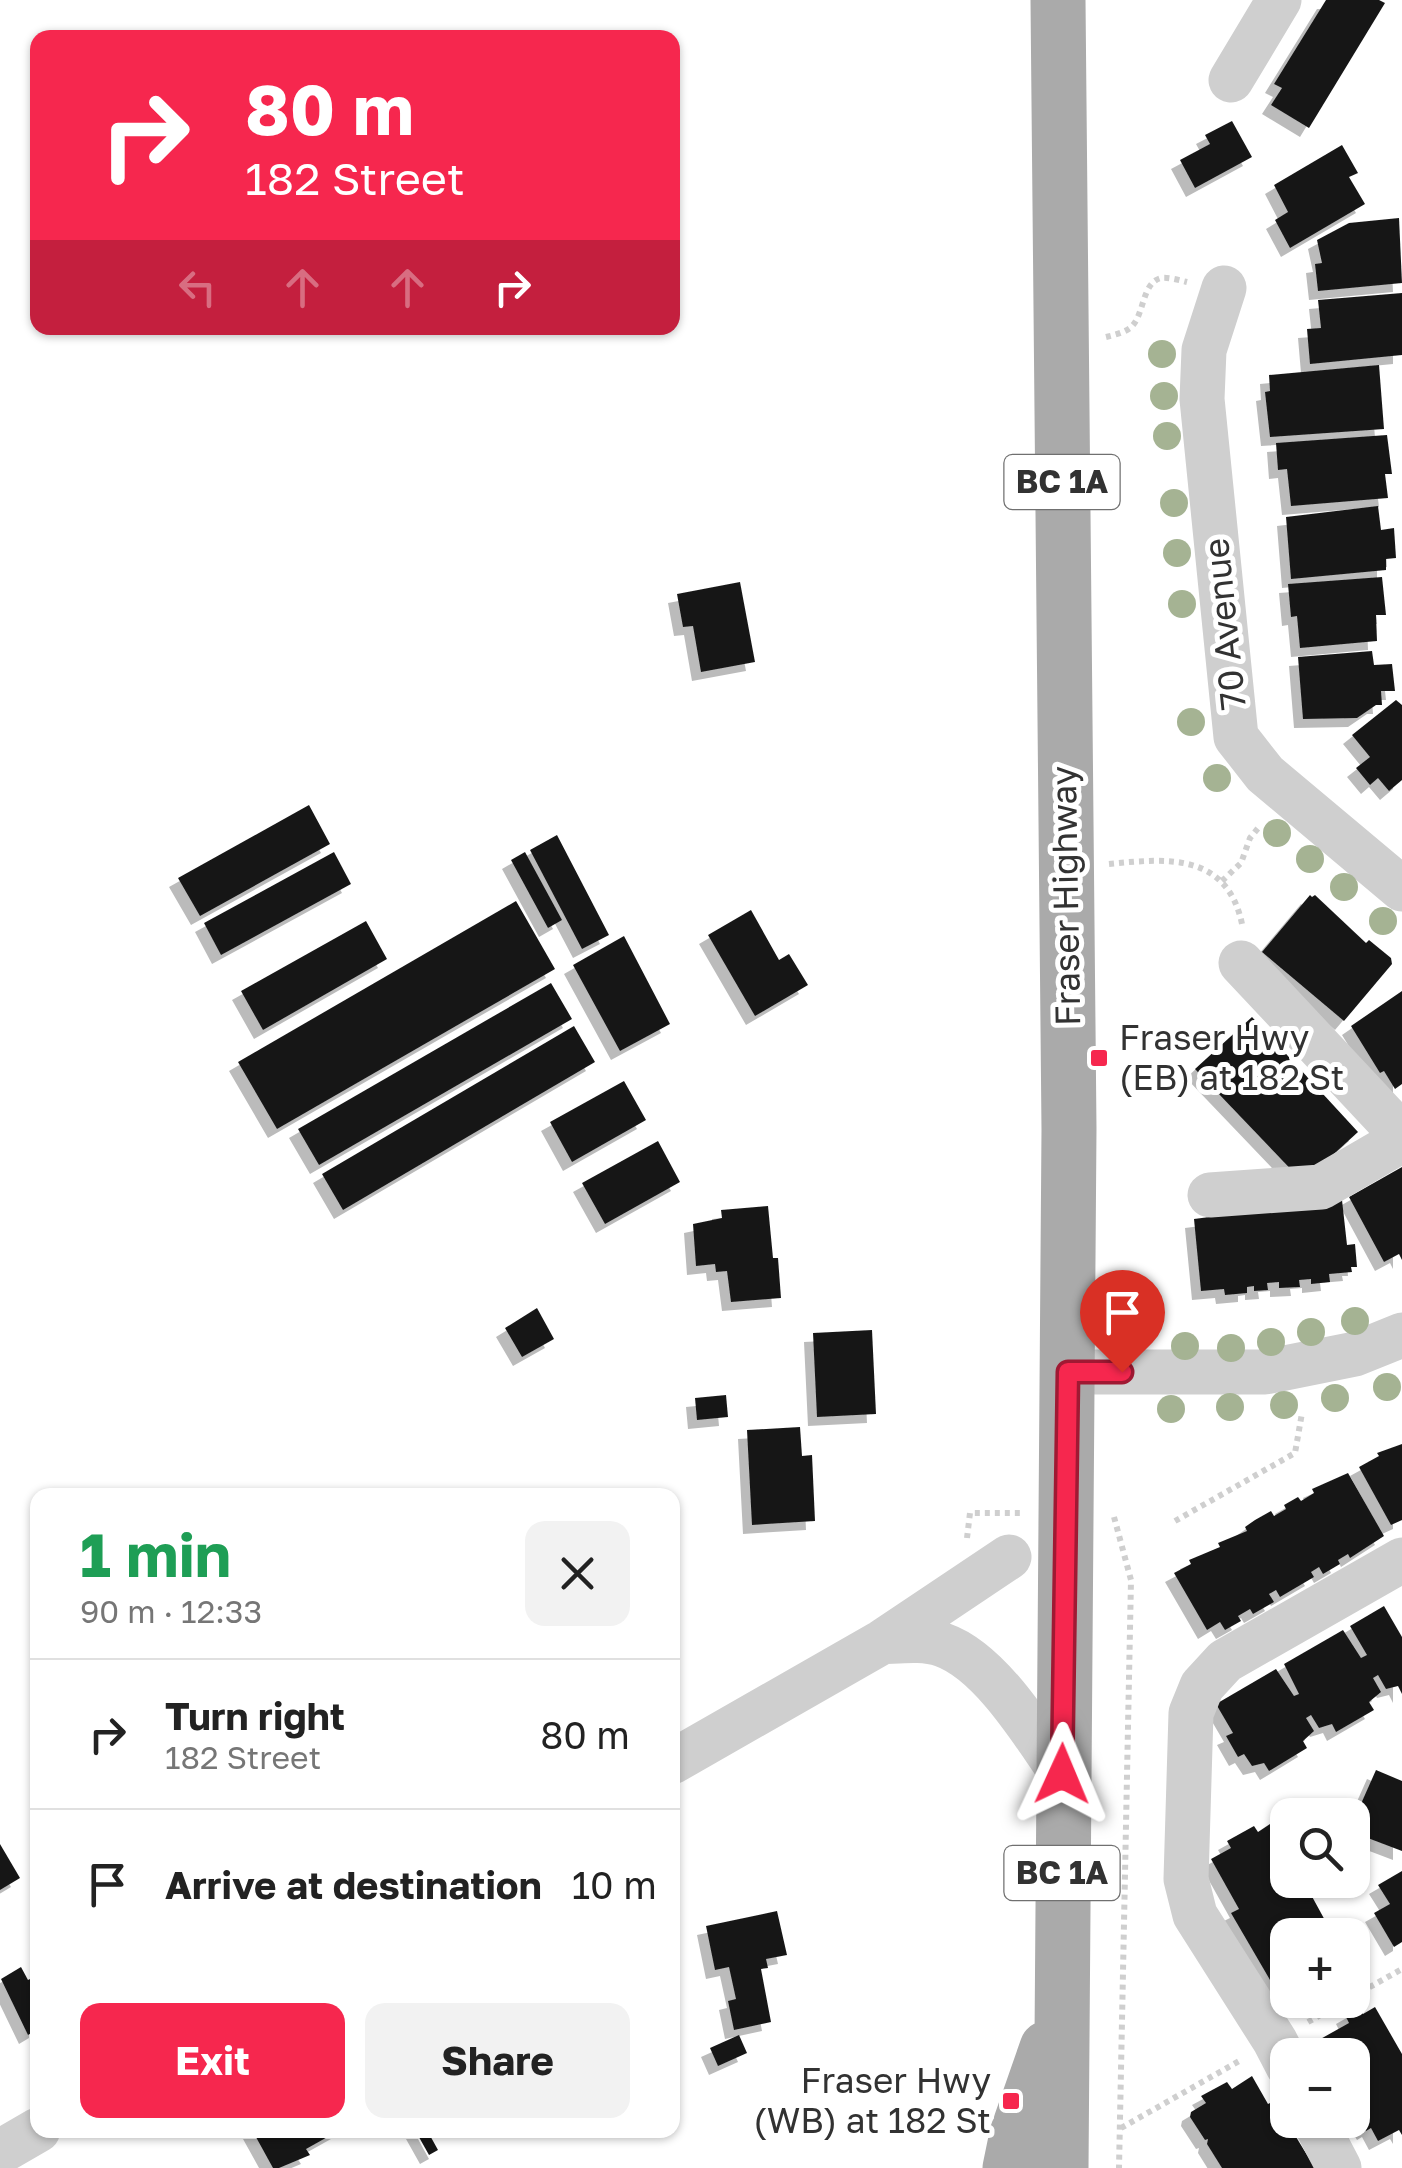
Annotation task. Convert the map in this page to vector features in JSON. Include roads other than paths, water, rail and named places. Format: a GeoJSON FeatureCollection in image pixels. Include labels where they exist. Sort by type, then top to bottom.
{"type":"FeatureCollection","features":[{"type":"Feature","properties":{"kind":"main road","name":"Fraser Highway"},"geometry":{"type":"LineString","coordinates":[[1058,0],[1070,1129],[1061,2168]]}},
{"type":"Feature","properties":{"kind":"main road","name":"Fraser Highway"},"geometry":{"type":"LineString","coordinates":[[1010,2168],[1017,2134],[1047,2049],[1062,1972]]}},
{"type":"Feature","properties":{"kind":"street"},"geometry":{"type":"LineString","coordinates":[[1232,80],[1280,0]]}},
{"type":"Feature","properties":{"kind":"street","name":"70 Avenue"},"geometry":{"type":"LineString","coordinates":[[1224,288],[1204,350],[1202,399],[1236,738],[1264,774],[1402,889]]}},
{"type":"Feature","properties":{"kind":"street"},"geometry":{"type":"LineString","coordinates":[[1210,1195],[1321,1187],[1402,1137],[1241,964]]}},
{"type":"Feature","properties":{"kind":"street"},"geometry":{"type":"LineString","coordinates":[[1068,1372],[1265,1372],[1355,1354],[1402,1336]]}},
{"type":"Feature","properties":{"kind":"street"},"geometry":{"type":"LineString","coordinates":[[680,1757],[882,1642],[1009,1557]]}},
{"type":"Feature","properties":{"kind":"street"},"geometry":{"type":"LineString","coordinates":[[1271,2038],[1196,1915],[1186,1879],[1190,1713],[1202,1686],[1226,1661],[1402,1560]]}},
{"type":"Feature","properties":{"kind":"street"},"geometry":{"type":"LineString","coordinates":[[882,1642],[917,1640],[942,1644],[956,1652],[1006,1693],[1062,1774]]}},
{"type":"Feature","properties":{"kind":"street"},"geometry":{"type":"LineString","coordinates":[[0,2152],[30,2135]]}},
{"type":"Feature","properties":{"kind":"street"},"geometry":{"type":"LineString","coordinates":[[1323,2138],[1339,2168]]}},
{"type":"Feature","properties":{"kind":"place","name":"Fraser Hwy (EB) at 182 St"},"geometry":{"type":"Point","coordinates":[1099,1058]}},
{"type":"Feature","properties":{"kind":"place","name":"Fraser Hwy (WB) at 182 St"},"geometry":{"type":"Point","coordinates":[1011,2101]}}]}
